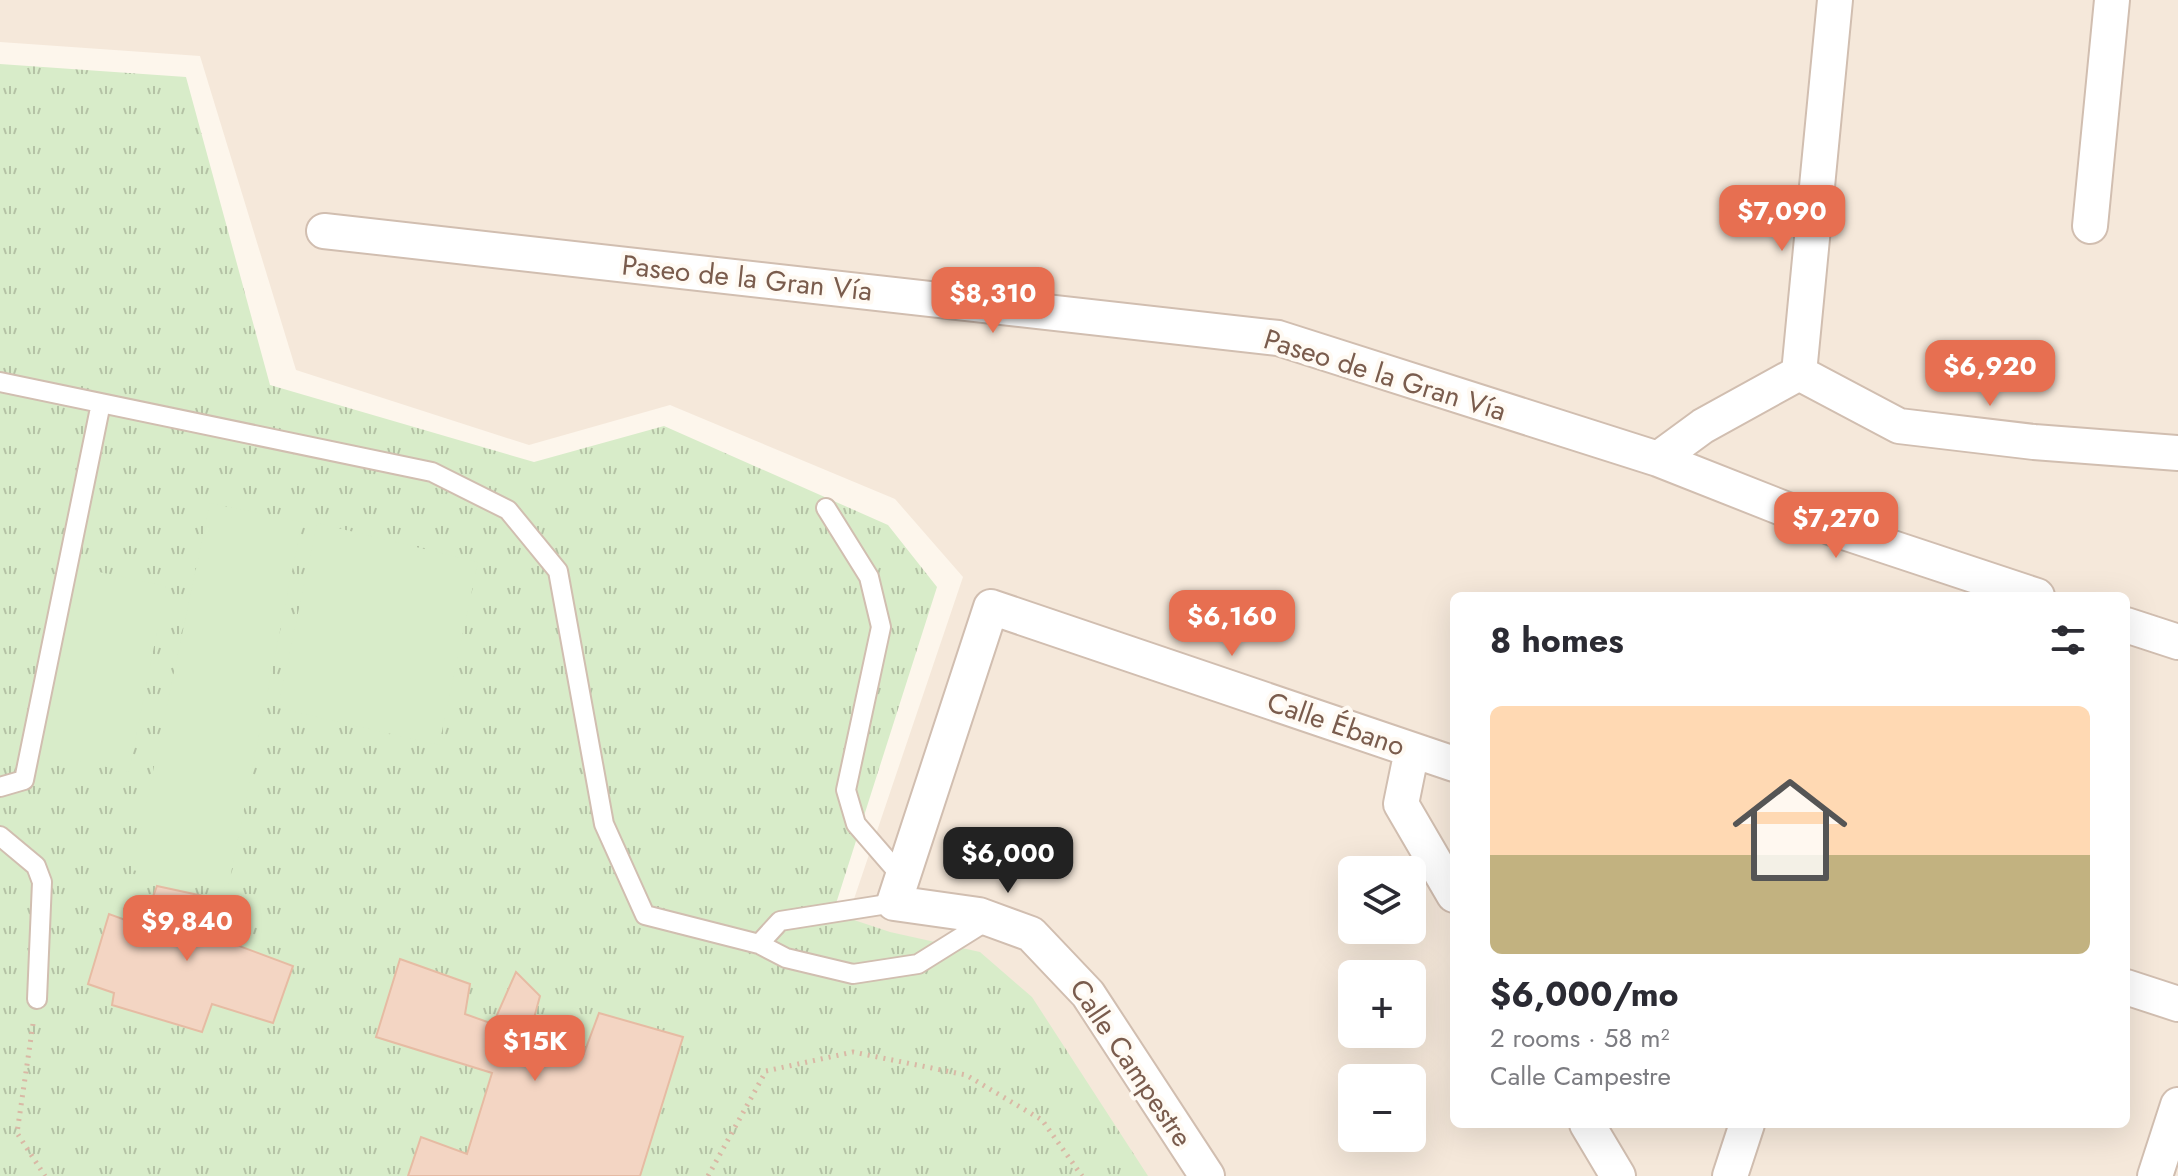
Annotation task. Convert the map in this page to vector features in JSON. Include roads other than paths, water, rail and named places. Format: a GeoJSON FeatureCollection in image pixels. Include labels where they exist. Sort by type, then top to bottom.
{"type":"FeatureCollection","features":[{"type":"Feature","properties":{"kind":"street"},"geometry":{"type":"LineString","coordinates":[[1799,373],[1835,0]]}},
{"type":"Feature","properties":{"kind":"street"},"geometry":{"type":"LineString","coordinates":[[2090,226],[2112,0]]}},
{"type":"Feature","properties":{"kind":"street","name":"Paseo de la Gran Vía"},"geometry":{"type":"LineString","coordinates":[[324,231],[1278,338],[1658,459],[1838,530],[2025,592]]}},
{"type":"Feature","properties":{"kind":"street"},"geometry":{"type":"LineString","coordinates":[[1799,373],[1899,426],[2034,442],[2178,453]]}},
{"type":"Feature","properties":{"kind":"street"},"geometry":{"type":"LineString","coordinates":[[1658,459],[1703,426],[1799,373]]}},
{"type":"Feature","properties":{"kind":"street","name":"Calle Ébano"},"geometry":{"type":"LineString","coordinates":[[898,890],[991,607],[1450,763]]}},
{"type":"Feature","properties":{"kind":"street"},"geometry":{"type":"LineString","coordinates":[[2130,626],[2178,642]]}},
{"type":"Feature","properties":{"kind":"street"},"geometry":{"type":"LineString","coordinates":[[1412,750],[1401,804],[1450,888]]}},
{"type":"Feature","properties":{"kind":"street","name":"Calle Campestre"},"geometry":{"type":"LineString","coordinates":[[898,890],[1031,934],[1088,994],[1207,1176]]}},
{"type":"Feature","properties":{"kind":"street"},"geometry":{"type":"LineString","coordinates":[[2130,988],[2178,1004]]}},
{"type":"Feature","properties":{"kind":"street"},"geometry":{"type":"LineString","coordinates":[[2155,1176],[2178,1105]]}},
{"type":"Feature","properties":{"kind":"street"},"geometry":{"type":"LineString","coordinates":[[1589,1128],[1618,1176]]}},
{"type":"Feature","properties":{"kind":"street"},"geometry":{"type":"LineString","coordinates":[[1730,1176],[1746,1128]]}},
{"type":"Feature","properties":{"kind":"lane"},"geometry":{"type":"LineString","coordinates":[[0,382],[432,472],[508,510],[558,571],[604,824],[645,915],[759,944],[786,958],[853,974],[918,964],[990,919]]}},
{"type":"Feature","properties":{"kind":"lane"},"geometry":{"type":"LineString","coordinates":[[0,787],[24,780],[101,403]]}},
{"type":"Feature","properties":{"kind":"lane"},"geometry":{"type":"LineString","coordinates":[[759,944],[780,921],[898,890],[856,824],[846,790],[881,627],[869,577],[826,508]]}},
{"type":"Feature","properties":{"kind":"lane"},"geometry":{"type":"LineString","coordinates":[[0,836],[36,866],[42,882],[37,999]]}}]}
